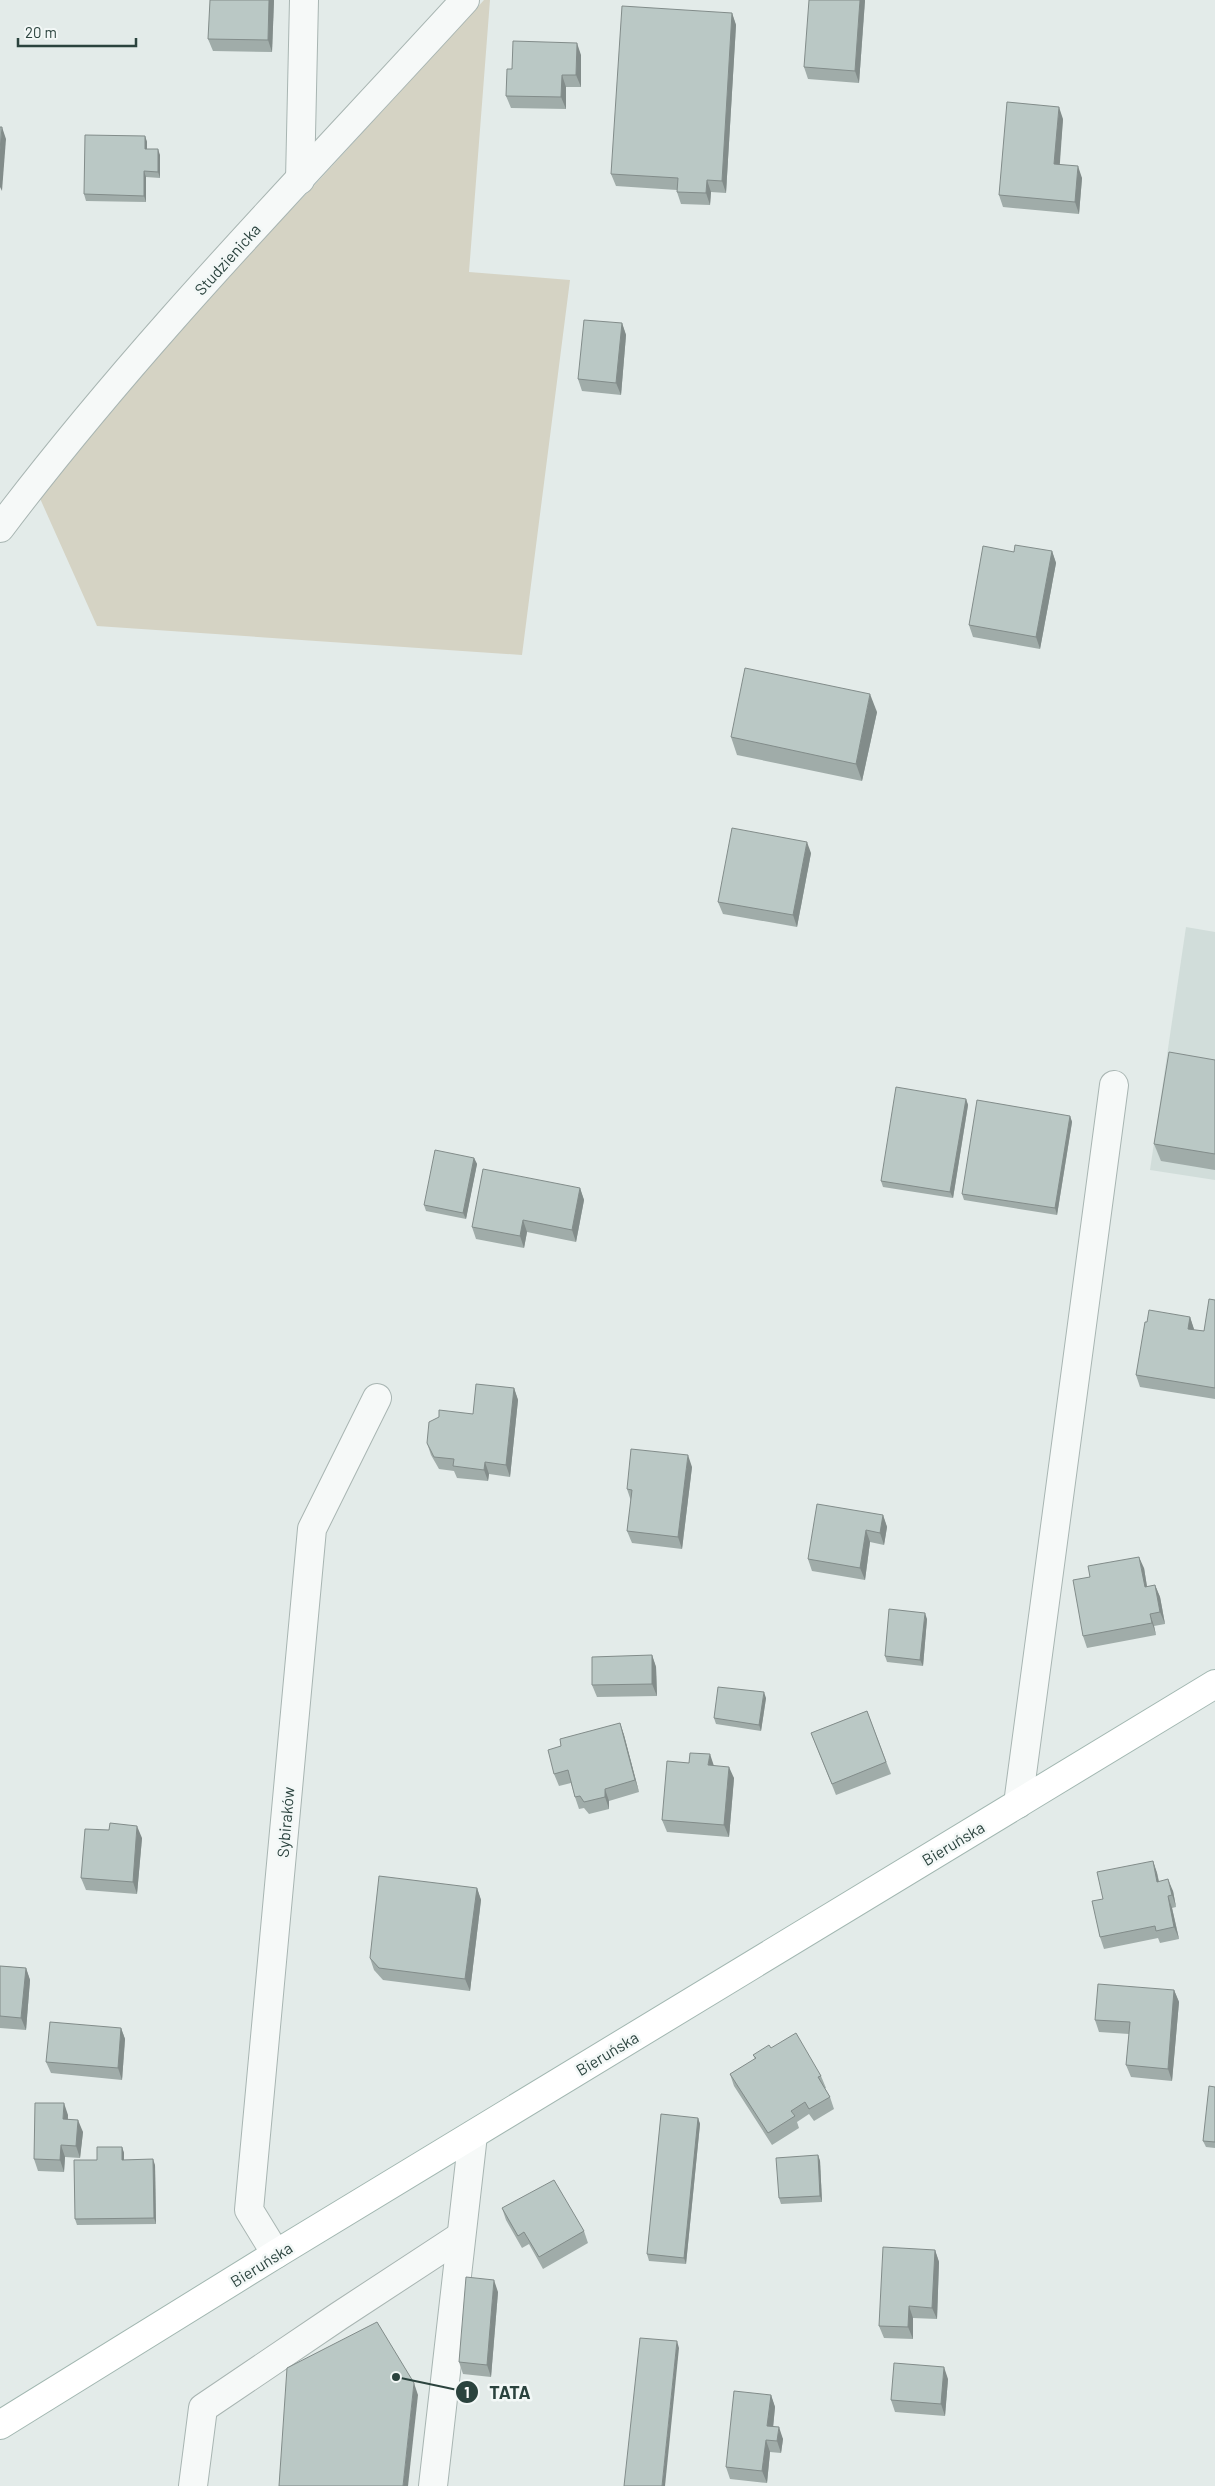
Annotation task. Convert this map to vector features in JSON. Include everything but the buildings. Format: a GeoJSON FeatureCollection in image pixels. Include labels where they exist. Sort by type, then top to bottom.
{"type":"FeatureCollection","features":[{"type":"Feature","properties":{"kind":"main road","name":"Bieruńska"},"geometry":{"type":"LineString","coordinates":[[0,2424],[276,2254],[1215,1684]]}},
{"type":"Feature","properties":{"kind":"street"},"geometry":{"type":"LineString","coordinates":[[300,180],[304,0]]}},
{"type":"Feature","properties":{"kind":"street","name":"Studzienicka"},"geometry":{"type":"LineString","coordinates":[[0,528],[35,482],[144,350],[465,0]]}},
{"type":"Feature","properties":{"kind":"street"},"geometry":{"type":"LineString","coordinates":[[1018,1804],[1114,1085]]}},
{"type":"Feature","properties":{"kind":"street","name":"Sybiraków"},"geometry":{"type":"LineString","coordinates":[[276,2254],[249,2210],[312,1528],[377,1398]]}},
{"type":"Feature","properties":{"kind":"street"},"geometry":{"type":"LineString","coordinates":[[433,2486],[473,2135]]}},
{"type":"Feature","properties":{"kind":"street"},"geometry":{"type":"LineString","coordinates":[[193,2486],[203,2408],[461,2236]]}},
{"type":"Feature","properties":{"kind":"shaded area"},"geometry":{"type":"Polygon","coordinates":[[[484,0],[490,0],[469,272],[570,280],[522,655],[97,626],[38,494],[151,355],[310,190],[484,0]]]}},
{"type":"Feature","properties":{"kind":"shaded area"},"geometry":{"type":"Polygon","coordinates":[[[1186,927],[1215,932],[1215,1180],[1150,1170],[1186,927]]]}},
{"type":"Feature","properties":{"kind":"place","name":"TATA"},"geometry":{"type":"Point","coordinates":[396,2377]}}]}
